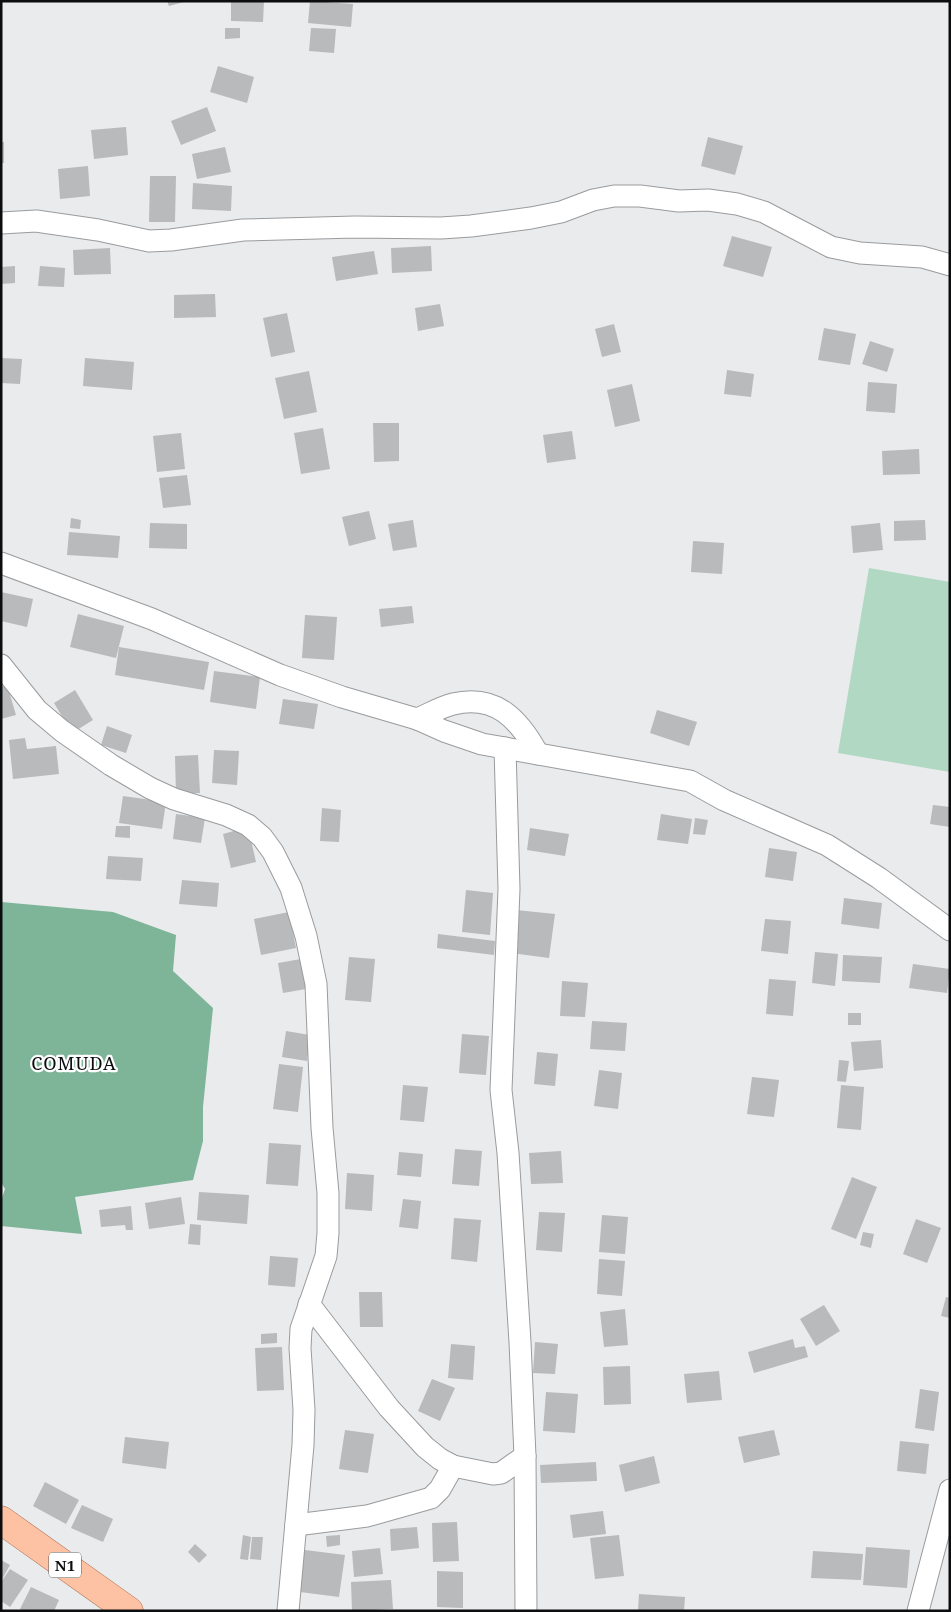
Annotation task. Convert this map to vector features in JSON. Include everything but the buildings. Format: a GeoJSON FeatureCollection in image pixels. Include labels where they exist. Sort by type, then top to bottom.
{"type":"FeatureCollection","features":[{"type":"Feature","properties":{"kind":"main road","name":"N1"},"geometry":{"type":"LineString","coordinates":[[1,1520],[129,1611]]}},
{"type":"Feature","properties":{"kind":"street"},"geometry":{"type":"LineString","coordinates":[[1,223],[36,221],[98,230],[149,241],[171,240],[250,229],[441,228],[471,226],[561,212],[614,196],[640,196],[679,200],[708,200],[738,204],[764,212],[831,247],[860,254],[922,257],[950,265]]}},
{"type":"Feature","properties":{"kind":"street"},"geometry":{"type":"LineString","coordinates":[[1,563],[152,619],[280,675],[342,697],[417,719],[444,731],[482,744],[690,781],[724,800],[827,845],[879,878],[950,930]]}},
{"type":"Feature","properties":{"kind":"street"},"geometry":{"type":"LineString","coordinates":[[1,665],[38,710],[62,731],[112,765],[150,788],[174,799],[226,815],[248,825],[262,837],[273,852],[291,888],[306,936],[316,984],[322,1128],[328,1193],[328,1234],[326,1256],[309,1304],[302,1330],[300,1348],[304,1410],[303,1445],[288,1611]]}},
{"type":"Feature","properties":{"kind":"street"},"geometry":{"type":"LineString","coordinates":[[417,719],[451,705],[475,702],[491,704],[504,711],[518,723],[527,734],[538,754]]}},
{"type":"Feature","properties":{"kind":"street"},"geometry":{"type":"LineString","coordinates":[[505,748],[509,889],[501,1090],[508,1153],[520,1342],[525,1456],[526,1611]]}},
{"type":"Feature","properties":{"kind":"street"},"geometry":{"type":"LineString","coordinates":[[309,1304],[389,1408],[425,1447],[440,1459],[452,1466],[483,1472],[501,1473],[525,1456]]}},
{"type":"Feature","properties":{"kind":"street"},"geometry":{"type":"LineString","coordinates":[[296,1525],[367,1516],[431,1498],[440,1489],[452,1466]]}},
{"type":"Feature","properties":{"kind":"street"},"geometry":{"type":"LineString","coordinates":[[918,1611],[950,1490]]}},
{"type":"Feature","properties":{"kind":"green space"},"geometry":{"type":"Polygon","coordinates":[[[869,568],[950,582],[950,772],[838,753],[869,568]]]}},
{"type":"Feature","properties":{"kind":"green space"},"geometry":{"type":"Polygon","coordinates":[[[1,902],[113,912],[176,935],[173,971],[213,1008],[203,1107],[203,1141],[193,1180],[75,1197],[82,1234],[1,1226],[1,1201],[5,1189],[1,1182],[1,902]]]}},
{"type":"Feature","properties":{"kind":"district","name":"COMUDA"},"geometry":{"type":"Point","coordinates":[74,1063]}}]}
